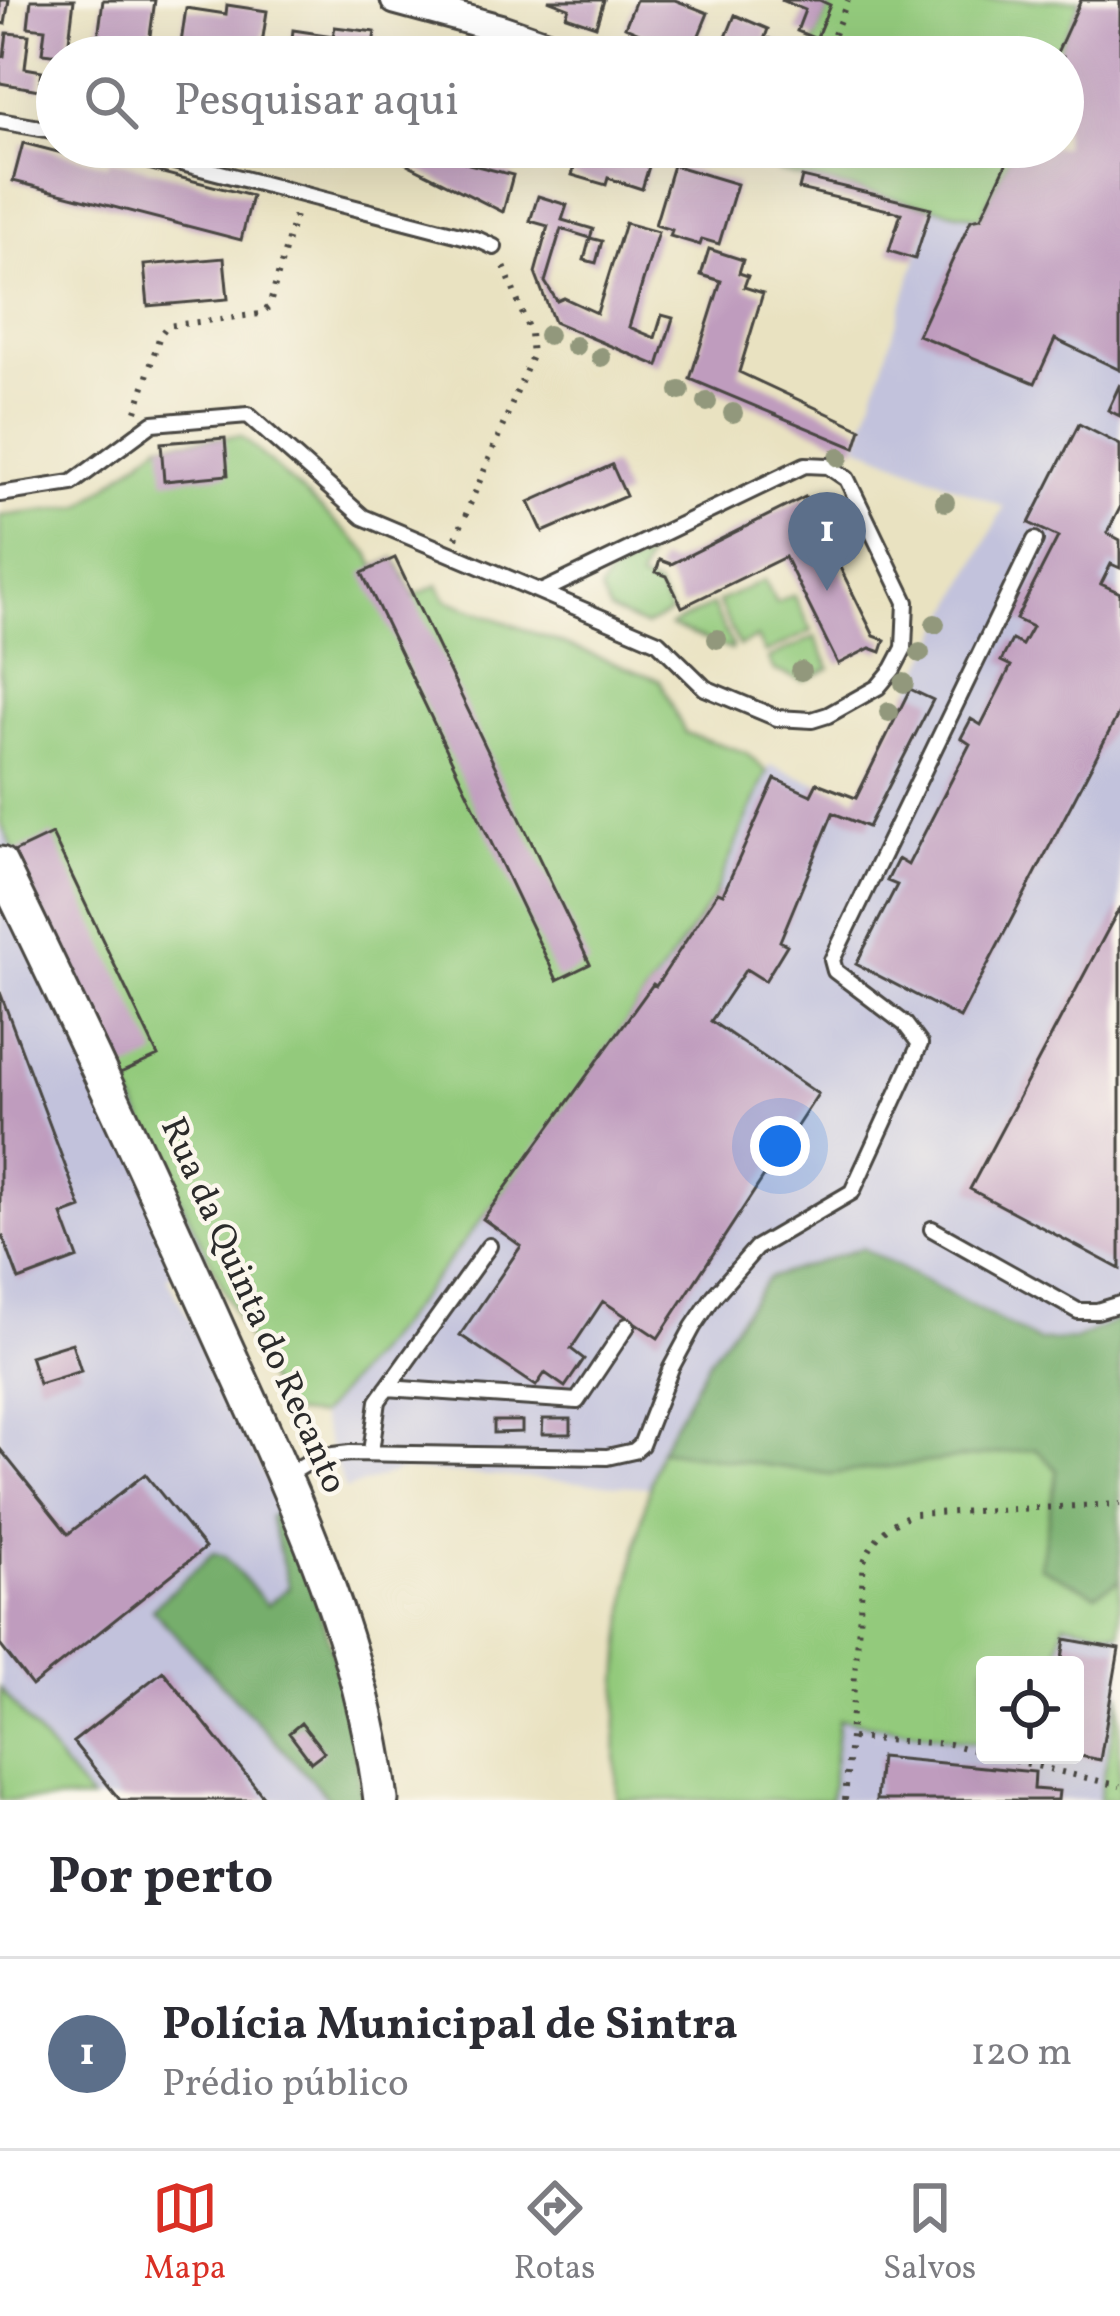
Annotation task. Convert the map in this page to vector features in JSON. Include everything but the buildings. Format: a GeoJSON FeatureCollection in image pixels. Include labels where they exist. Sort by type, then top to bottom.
{"type":"FeatureCollection","features":[{"type":"Feature","properties":{"kind":"street"},"geometry":{"type":"LineString","coordinates":[[403,1],[516,36]]}},
{"type":"Feature","properties":{"kind":"street","name":"Rua da Quinta do Recanto"},"geometry":{"type":"LineString","coordinates":[[0,864],[122,1114],[286,1476],[337,1607],[361,1696],[381,1800]]}},
{"type":"Feature","properties":{"kind":"lane"},"geometry":{"type":"LineString","coordinates":[[0,121],[36,127]]}},
{"type":"Feature","properties":{"kind":"lane"},"geometry":{"type":"LineString","coordinates":[[201,168],[494,247]]}},
{"type":"Feature","properties":{"kind":"lane"},"geometry":{"type":"LineString","coordinates":[[0,494],[72,483],[159,422],[248,416],[363,517],[449,554],[658,641],[705,688],[794,722],[828,715],[878,687],[904,649],[908,626],[899,580],[854,489],[838,472],[816,464],[794,469],[541,592]]}},
{"type":"Feature","properties":{"kind":"lane"},"geometry":{"type":"LineString","coordinates":[[286,1476],[317,1457],[371,1452],[607,1457],[634,1451],[646,1437],[671,1368],[714,1296],[756,1248],[852,1192],[920,1044],[905,1024],[835,971],[832,960],[1035,540]]}},
{"type":"Feature","properties":{"kind":"lane"},"geometry":{"type":"LineString","coordinates":[[932,1229],[1078,1311],[1120,1304]]}},
{"type":"Feature","properties":{"kind":"lane"},"geometry":{"type":"LineString","coordinates":[[371,1452],[375,1408],[489,1246]]}},
{"type":"Feature","properties":{"kind":"lane"},"geometry":{"type":"LineString","coordinates":[[387,1388],[577,1401],[627,1326]]}},
{"type":"Feature","properties":{"kind":"path"},"geometry":{"type":"LineString","coordinates":[[833,36],[848,0]]}},
{"type":"Feature","properties":{"kind":"path"},"geometry":{"type":"LineString","coordinates":[[127,442],[163,330],[178,322],[260,314],[272,303],[301,194]]}},
{"type":"Feature","properties":{"kind":"path"},"geometry":{"type":"LineString","coordinates":[[449,554],[532,356],[530,333],[494,247]]}},
{"type":"Feature","properties":{"kind":"path"},"geometry":{"type":"LineString","coordinates":[[845,1800],[864,1561],[873,1541],[892,1522],[913,1514],[1120,1504]]}},
{"type":"Feature","properties":{"kind":"path"},"geometry":{"type":"LineString","coordinates":[[851,1738],[949,1744],[976,1751]]}},
{"type":"Feature","properties":{"kind":"path"},"geometry":{"type":"LineString","coordinates":[[1029,1764],[1120,1786]]}},
{"type":"Feature","properties":{"kind":"shaded area"},"geometry":{"type":"Polygon","coordinates":[[[1081,0],[1120,0],[1120,1800],[617,1800],[616,1752],[629,1604],[648,1487],[402,1470],[345,1490],[319,1416],[474,1229],[712,900],[770,765],[856,798],[1004,507],[858,445],[933,207],[981,217],[1004,168],[1084,168],[1084,36],[1065,36],[1081,0]]]}},
{"type":"Feature","properties":{"kind":"shaded area"},"geometry":{"type":"Polygon","coordinates":[[[0,822],[207,1255],[167,1277],[289,1528],[345,1707],[362,1800],[0,1800],[0,822]]]}},
{"type":"Feature","properties":{"kind":"green space"},"geometry":{"type":"Polygon","coordinates":[[[832,0],[1081,0],[1065,36],[817,36],[832,0]]]}},
{"type":"Feature","properties":{"kind":"green space"},"geometry":{"type":"Polygon","coordinates":[[[778,168],[1004,168],[981,218],[778,172],[778,168]]]}},
{"type":"Feature","properties":{"kind":"green space"},"geometry":{"type":"Polygon","coordinates":[[[241,436],[369,553],[375,567],[395,558],[414,596],[438,585],[446,600],[660,680],[685,733],[745,752],[767,772],[712,900],[534,1153],[319,1416],[288,1413],[280,1407],[0,822],[0,516],[82,506],[161,443],[241,436]]]}},
{"type":"Feature","properties":{"kind":"green space"},"geometry":{"type":"Polygon","coordinates":[[[648,555],[639,580],[657,586],[670,613],[645,626],[610,611],[600,591],[608,576],[648,555]]]}},
{"type":"Feature","properties":{"kind":"green space"},"geometry":{"type":"Polygon","coordinates":[[[764,580],[776,603],[794,595],[812,631],[765,653],[757,638],[739,646],[718,602],[764,580]]]}},
{"type":"Feature","properties":{"kind":"green space"},"geometry":{"type":"Polygon","coordinates":[[[712,605],[732,646],[731,650],[670,626],[712,605]]]}},
{"type":"Feature","properties":{"kind":"green space"},"geometry":{"type":"Polygon","coordinates":[[[815,637],[830,668],[803,681],[774,670],[768,659],[815,637]]]}},
{"type":"Feature","properties":{"kind":"green space"},"geometry":{"type":"Polygon","coordinates":[[[862,1248],[1038,1341],[1075,1340],[1120,1319],[1120,1580],[1096,1594],[1040,1567],[1057,1470],[1036,1449],[830,1474],[660,1450],[709,1360],[768,1278],[862,1248]]]}},
{"type":"Feature","properties":{"kind":"green space"},"geometry":{"type":"Polygon","coordinates":[[[1036,1449],[1057,1470],[1040,1567],[1095,1594],[1120,1580],[1120,1633],[1064,1622],[1057,1656],[976,1656],[976,1742],[839,1719],[830,1800],[617,1800],[624,1623],[638,1535],[660,1450],[830,1474],[1036,1449]]]}},
{"type":"Feature","properties":{"kind":"green space"},"geometry":{"type":"Polygon","coordinates":[[[281,1509],[332,1652],[362,1800],[330,1800],[152,1609],[213,1553],[224,1556],[267,1605],[289,1587],[270,1517],[281,1509]]]}},
{"type":"Feature","properties":{"kind":"green space"},"geometry":{"type":"Polygon","coordinates":[[[0,1688],[91,1800],[0,1800],[0,1688]]]}},
{"type":"Feature","properties":{"kind":"green space"},"geometry":{"type":"Polygon","coordinates":[[[1120,1692],[1120,1800],[1099,1800],[1120,1692]]]}},
{"type":"Feature","properties":{"kind":"place","name":"Polícia Municipal de Sintra"},"geometry":{"type":"Point","coordinates":[827,591]}}]}
